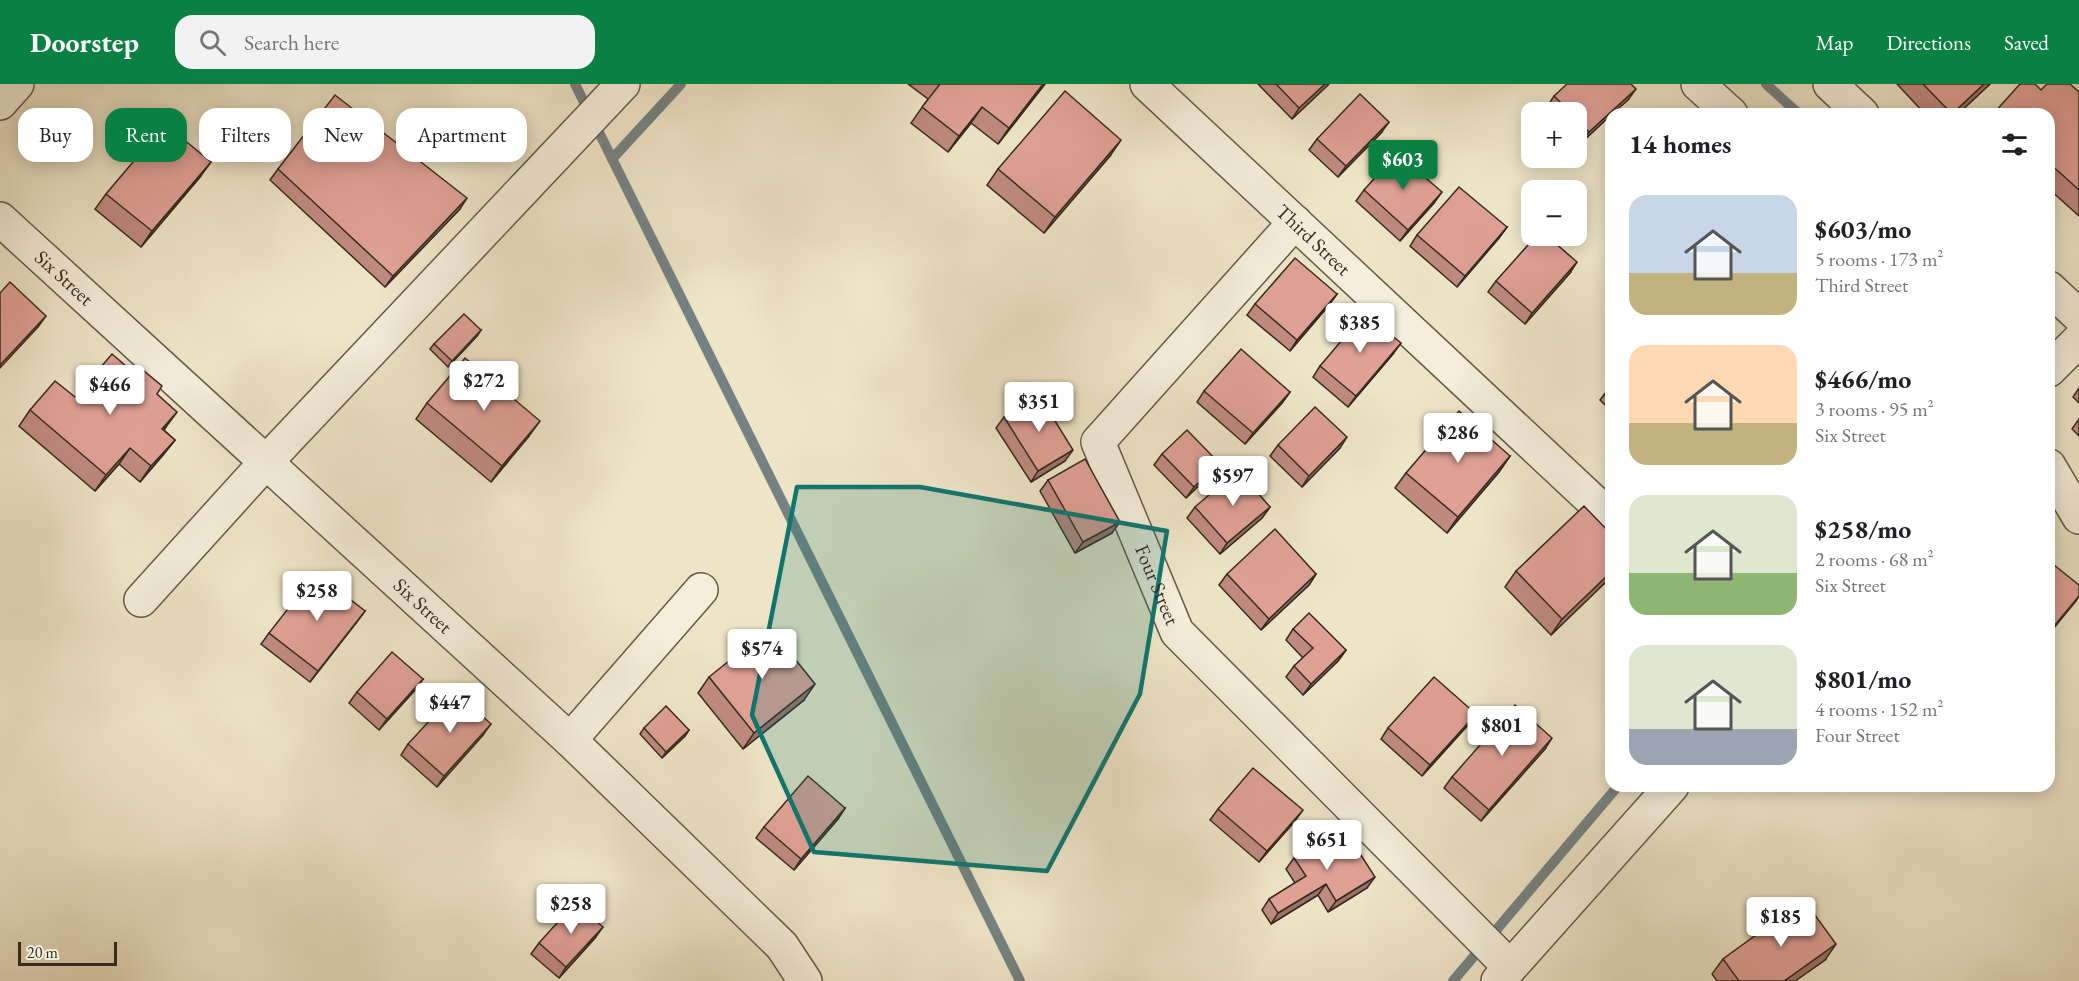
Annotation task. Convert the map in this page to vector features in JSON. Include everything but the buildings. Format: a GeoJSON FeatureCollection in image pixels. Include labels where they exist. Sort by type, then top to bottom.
{"type":"FeatureCollection","features":[{"type":"Feature","properties":{"kind":"street"},"geometry":{"type":"LineString","coordinates":[[0,103],[17,84]]}},
{"type":"Feature","properties":{"kind":"street"},"geometry":{"type":"LineString","coordinates":[[141,600],[266,462],[622,84]]}},
{"type":"Feature","properties":{"kind":"street","name":"Third Street"},"geometry":{"type":"LineString","coordinates":[[1147,84],[1605,512]]}},
{"type":"Feature","properties":{"kind":"street"},"geometry":{"type":"LineString","coordinates":[[1698,84],[1724,108]]}},
{"type":"Feature","properties":{"kind":"street"},"geometry":{"type":"LineString","coordinates":[[1830,84],[1856,108]]}},
{"type":"Feature","properties":{"kind":"street","name":"Six Street"},"geometry":{"type":"LineString","coordinates":[[0,219],[570,740],[782,946],[805,981]]}},
{"type":"Feature","properties":{"kind":"street","name":"Four Street"},"geometry":{"type":"LineString","coordinates":[[1294,222],[1098,442],[1177,632],[1453,911],[1504,974]]}},
{"type":"Feature","properties":{"kind":"street"},"geometry":{"type":"LineString","coordinates":[[2055,294],[2079,316]]}},
{"type":"Feature","properties":{"kind":"street"},"geometry":{"type":"LineString","coordinates":[[2055,364],[2079,340]]}},
{"type":"Feature","properties":{"kind":"street"},"geometry":{"type":"LineString","coordinates":[[2055,476],[2079,517]]}},
{"type":"Feature","properties":{"kind":"street"},"geometry":{"type":"LineString","coordinates":[[570,740],[701,590]]}},
{"type":"Feature","properties":{"kind":"street"},"geometry":{"type":"LineString","coordinates":[[1504,974],[1667,792]]}},
{"type":"Feature","properties":{"kind":"highlighted area"},"geometry":{"type":"Polygon","coordinates":[[[797,487],[920,487],[1167,531],[1140,694],[1047,871],[814,852],[752,715],[797,487]]]}},
{"type":"Feature","properties":{"kind":"waterway"},"geometry":{"type":"LineString","coordinates":[[575,84],[1020,981]]}},
{"type":"Feature","properties":{"kind":"waterway"},"geometry":{"type":"LineString","coordinates":[[612,159],[681,84]]}},
{"type":"Feature","properties":{"kind":"waterway"},"geometry":{"type":"LineString","coordinates":[[1766,84],[1792,108]]}},
{"type":"Feature","properties":{"kind":"waterway"},"geometry":{"type":"LineString","coordinates":[[1453,981],[1613,792]]}}]}
